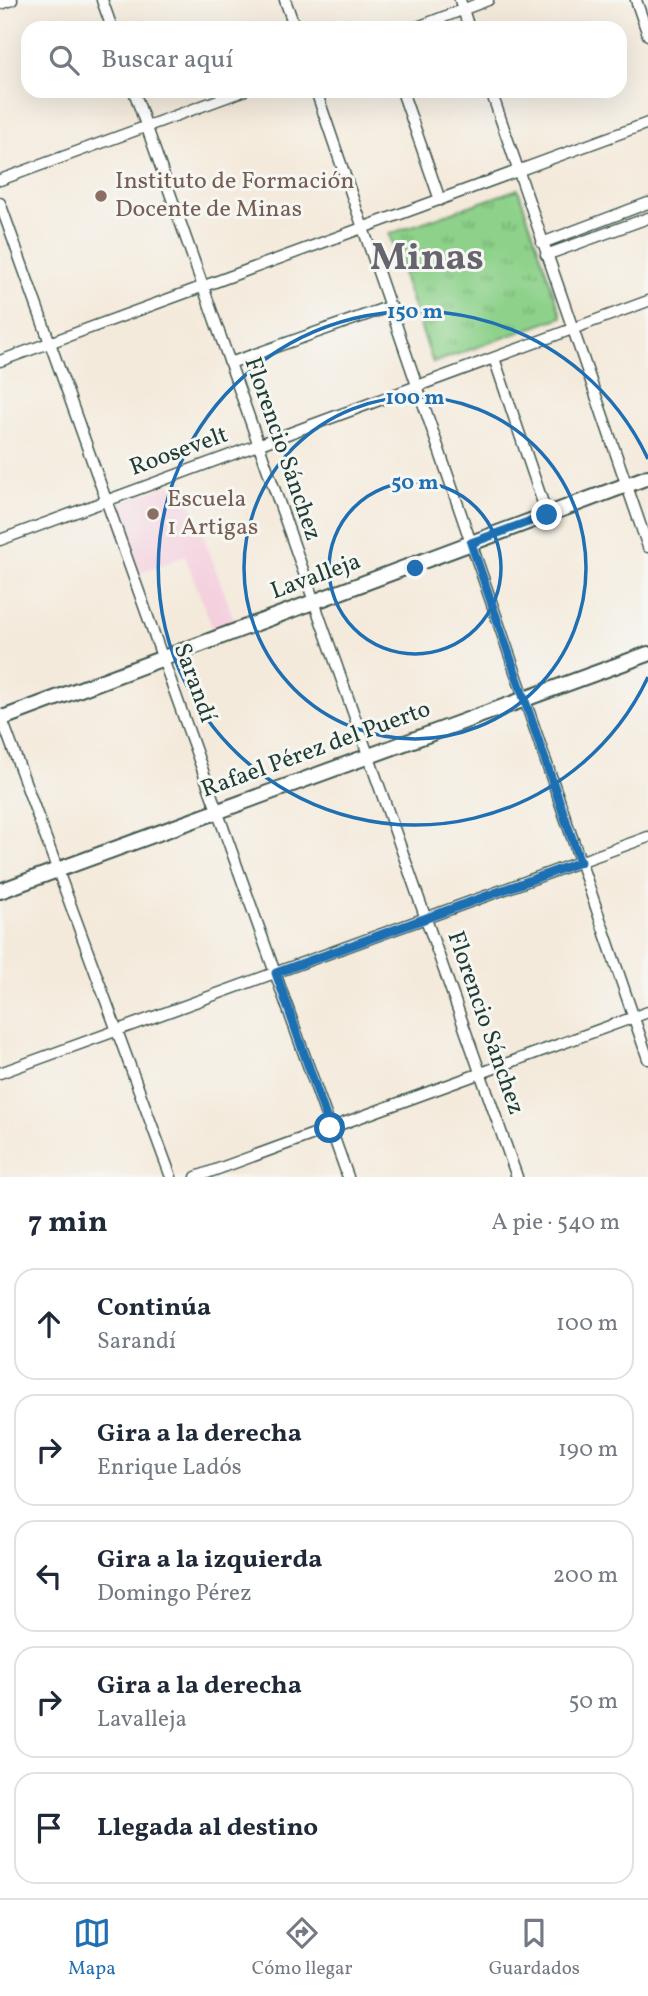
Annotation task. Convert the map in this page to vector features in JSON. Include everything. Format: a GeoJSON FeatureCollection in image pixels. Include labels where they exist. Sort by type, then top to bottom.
{"type":"FeatureCollection","features":[{"type":"Feature","properties":{"kind":"main road","name":"Lavalleja"},"geometry":{"type":"LineString","coordinates":[[1,717],[648,477]]}},
{"type":"Feature","properties":{"kind":"main road","name":"Rafael Pérez del Puerto"},"geometry":{"type":"LineString","coordinates":[[0,891],[648,654]]}},
{"type":"Feature","properties":{"kind":"street"},"geometry":{"type":"LineString","coordinates":[[0,4],[12,0]]}},
{"type":"Feature","properties":{"kind":"street"},"geometry":{"type":"LineString","coordinates":[[102,0],[110,21]]}},
{"type":"Feature","properties":{"kind":"street"},"geometry":{"type":"LineString","coordinates":[[285,0],[292,21]]}},
{"type":"Feature","properties":{"kind":"street"},"geometry":{"type":"LineString","coordinates":[[429,21],[461,5],[488,0]]}},
{"type":"Feature","properties":{"kind":"street"},"geometry":{"type":"LineString","coordinates":[[636,0],[648,35]]}},
{"type":"Feature","properties":{"kind":"street","name":"Florencio Sánchez"},"geometry":{"type":"LineString","coordinates":[[136,98],[517,1177]]}},
{"type":"Feature","properties":{"kind":"street"},"geometry":{"type":"LineString","coordinates":[[0,180],[224,98]]}},
{"type":"Feature","properties":{"kind":"street"},"geometry":{"type":"LineString","coordinates":[[318,98],[648,1059]]}},
{"type":"Feature","properties":{"kind":"street"},"geometry":{"type":"LineString","coordinates":[[404,98],[440,200]]}},
{"type":"Feature","properties":{"kind":"street"},"geometry":{"type":"LineString","coordinates":[[493,98],[648,547]]}},
{"type":"Feature","properties":{"kind":"street"},"geometry":{"type":"LineString","coordinates":[[0,362],[648,123]]}},
{"type":"Feature","properties":{"kind":"street","name":"Sarandí"},"geometry":{"type":"LineString","coordinates":[[0,202],[348,1177]]}},
{"type":"Feature","properties":{"kind":"street"},"geometry":{"type":"LineString","coordinates":[[542,243],[648,202]]}},
{"type":"Feature","properties":{"kind":"street"},"geometry":{"type":"LineString","coordinates":[[546,255],[648,218]]}},
{"type":"Feature","properties":{"kind":"street","name":"Roosevelt"},"geometry":{"type":"LineString","coordinates":[[0,540],[648,301]]}},
{"type":"Feature","properties":{"kind":"street"},"geometry":{"type":"LineString","coordinates":[[230,363],[391,306]]}},
{"type":"Feature","properties":{"kind":"street"},"geometry":{"type":"LineString","coordinates":[[494,358],[547,515]]}},
{"type":"Feature","properties":{"kind":"street"},"geometry":{"type":"LineString","coordinates":[[1,717],[171,1177]]}},
{"type":"Feature","properties":{"kind":"street"},"geometry":{"type":"LineString","coordinates":[[0,1073],[648,837]]}},
{"type":"Feature","properties":{"kind":"street"},"geometry":{"type":"LineString","coordinates":[[195,1177],[648,1012]]}},
{"type":"Feature","properties":{"kind":"shaded area"},"geometry":{"type":"Polygon","coordinates":[[[183,480],[235,622],[213,630],[185,556],[139,573],[114,505],[183,480]]]}},
{"type":"Feature","properties":{"kind":"green space"},"geometry":{"type":"Polygon","coordinates":[[[518,189],[562,317],[433,363],[389,234],[518,189]]]}},
{"type":"Feature","properties":{"kind":"place","name":"Instituto de Formación Docente de Minas"},"geometry":{"type":"Point","coordinates":[101,196]}},
{"type":"Feature","properties":{"kind":"place","name":"Escuela 1 Artigas"},"geometry":{"type":"Point","coordinates":[153,514]}},
{"type":"Feature","properties":{"kind":"district","name":"Minas"},"geometry":{"type":"Point","coordinates":[427,259]}},
{"type":"Feature","properties":{"kind":"route"},"geometry":{"type":"LineString","coordinates":[[330,1128],[276,973],[580,862],[471,543],[547,515]]}}]}
